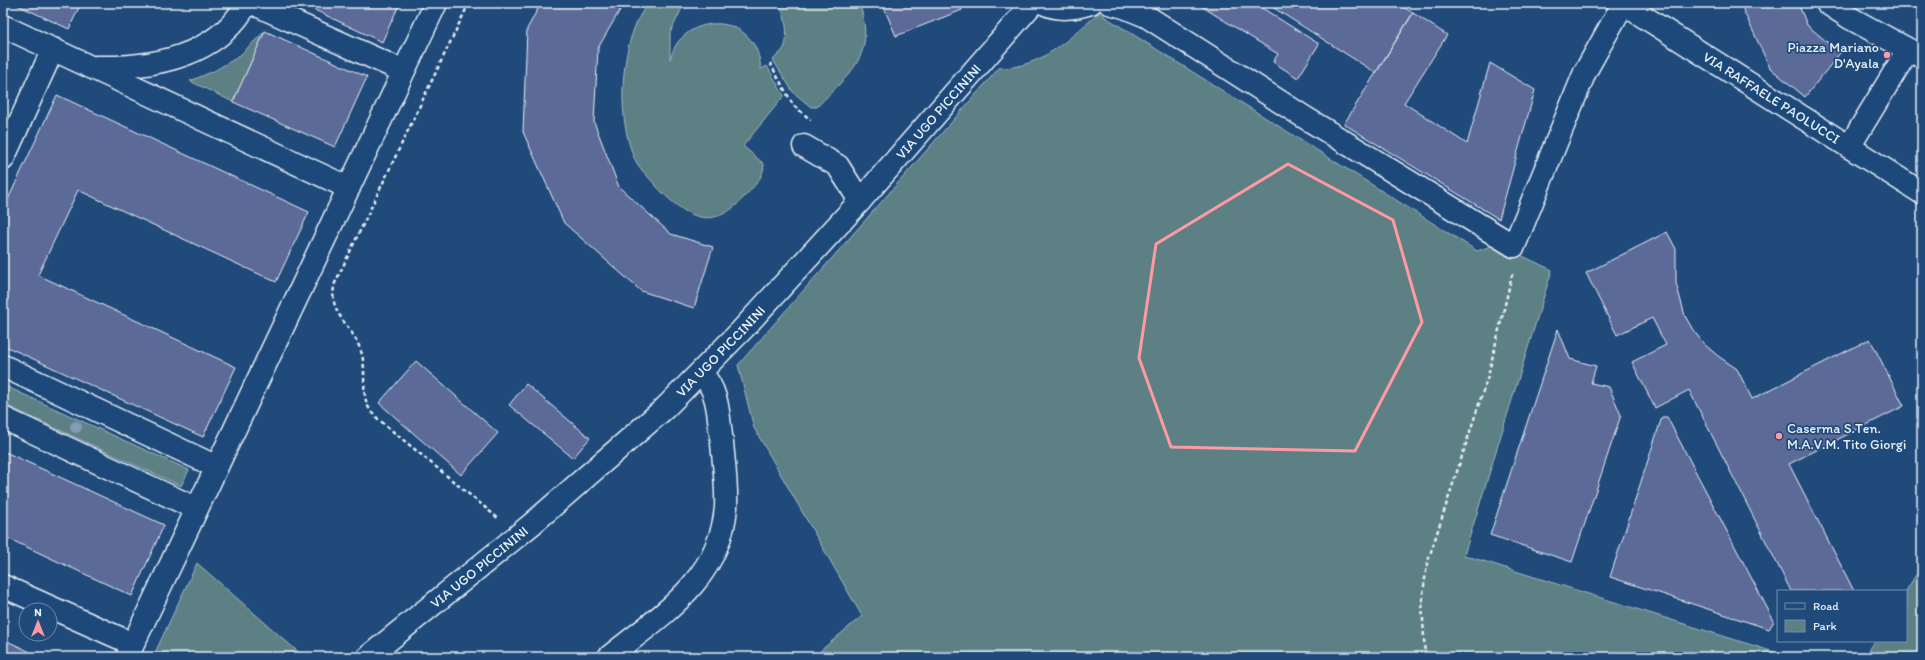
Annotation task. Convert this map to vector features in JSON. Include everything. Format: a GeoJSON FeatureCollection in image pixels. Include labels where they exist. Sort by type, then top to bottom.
{"type":"FeatureCollection","features":[{"type":"Feature","properties":{"kind":"main road"},"geometry":{"type":"LineString","coordinates":[[91,67],[138,66],[183,56],[206,45],[228,28],[247,3]]}},
{"type":"Feature","properties":{"kind":"main road"},"geometry":{"type":"LineString","coordinates":[[252,3],[403,71]]}},
{"type":"Feature","properties":{"kind":"main road"},"geometry":{"type":"LineString","coordinates":[[3,586],[130,651],[436,3]]}},
{"type":"Feature","properties":{"kind":"main road","name":"VIA UGO PICCININI"},"geometry":{"type":"LineString","coordinates":[[368,657],[518,535],[637,433],[701,373],[860,201],[1033,3]]}},
{"type":"Feature","properties":{"kind":"main road"},"geometry":{"type":"LineString","coordinates":[[1043,3],[1052,7],[1070,9],[1091,3]]}},
{"type":"Feature","properties":{"kind":"main road"},"geometry":{"type":"LineString","coordinates":[[1109,3],[1113,3],[1146,16],[1304,117],[1514,246],[1585,72],[1623,4]]}},
{"type":"Feature","properties":{"kind":"main road"},"geometry":{"type":"LineString","coordinates":[[1827,3],[1846,16],[1915,53],[1849,146]]}},
{"type":"Feature","properties":{"kind":"main road","name":"VIA RAFFAELE PAOLUCCI"},"geometry":{"type":"LineString","coordinates":[[1623,4],[1922,193]]}},
{"type":"Feature","properties":{"kind":"main road"},"geometry":{"type":"LineString","coordinates":[[3,26],[348,188]]}},
{"type":"Feature","properties":{"kind":"main road"},"geometry":{"type":"LineString","coordinates":[[3,159],[53,49]]}},
{"type":"Feature","properties":{"kind":"main road"},"geometry":{"type":"LineString","coordinates":[[3,366],[217,467]]}},
{"type":"Feature","properties":{"kind":"main road"},"geometry":{"type":"LineString","coordinates":[[609,657],[684,595],[708,564],[719,541],[726,507],[726,474],[716,399],[710,384],[701,373]]}},
{"type":"Feature","properties":{"kind":"main road"},"geometry":{"type":"LineString","coordinates":[[3,418],[197,509]]}},
{"type":"Feature","properties":{"kind":"path"},"geometry":{"type":"LineString","coordinates":[[469,3],[335,283],[332,297],[338,314],[350,331],[362,356],[366,398],[370,409],[378,419],[518,535]]}},
{"type":"Feature","properties":{"kind":"path"},"geometry":{"type":"LineString","coordinates":[[770,64],[793,105],[815,123]]}},
{"type":"Feature","properties":{"kind":"path"},"geometry":{"type":"LineString","coordinates":[[1424,657],[1422,615],[1424,576],[1490,370],[1513,277],[1514,246]]}},
{"type":"Feature","properties":{"kind":"highlighted area"},"geometry":{"type":"Polygon","coordinates":[[[1288,164],[1393,220],[1422,322],[1355,451],[1171,447],[1139,358],[1156,244],[1288,164]]]}},
{"type":"Feature","properties":{"kind":"green space"},"geometry":{"type":"Polygon","coordinates":[[[648,3],[681,3],[683,6],[670,33],[670,59],[678,42],[686,34],[695,29],[705,25],[716,24],[736,28],[745,34],[753,43],[761,69],[767,66],[784,96],[743,146],[764,164],[764,169],[760,178],[744,197],[732,208],[721,215],[709,218],[698,217],[677,206],[643,171],[637,164],[633,155],[624,119],[623,98],[626,56],[631,36],[648,3]]]}},
{"type":"Feature","properties":{"kind":"green space"},"geometry":{"type":"Polygon","coordinates":[[[781,3],[858,3],[860,5],[864,23],[865,38],[857,63],[840,84],[817,107],[811,107],[793,92],[773,60],[783,50],[786,44],[787,33],[784,16],[780,7],[781,3]]]}},
{"type":"Feature","properties":{"kind":"green space"},"geometry":{"type":"Polygon","coordinates":[[[1099,13],[1477,251],[1497,244],[1552,270],[1464,555],[1790,657],[813,657],[862,616],[754,428],[738,365],[999,68],[1014,67],[1028,63],[1054,50],[1099,13]]]}},
{"type":"Feature","properties":{"kind":"green space"},"geometry":{"type":"Polygon","coordinates":[[[265,31],[233,102],[190,81],[214,71],[238,57],[265,31]]]}},
{"type":"Feature","properties":{"kind":"green space"},"geometry":{"type":"Polygon","coordinates":[[[3,385],[189,470],[181,486],[3,404],[3,385]]]}},
{"type":"Feature","properties":{"kind":"green space"},"geometry":{"type":"Polygon","coordinates":[[[197,563],[304,657],[153,657],[197,563]]]}},
{"type":"Feature","properties":{"kind":"green space"},"geometry":{"type":"Polygon","coordinates":[[[1922,565],[1922,657],[1865,657],[1874,642],[1907,642],[1907,590],[1922,565]]]}},
{"type":"Feature","properties":{"kind":"building"},"geometry":{"type":"Polygon","coordinates":[[[13,3],[81,3],[69,29],[13,3]]]}},
{"type":"Feature","properties":{"kind":"building"},"geometry":{"type":"Polygon","coordinates":[[[300,3],[400,3],[382,42],[300,3]]]}},
{"type":"Feature","properties":{"kind":"building"},"geometry":{"type":"Polygon","coordinates":[[[541,3],[624,3],[598,48],[594,122],[619,187],[671,234],[713,247],[694,308],[641,291],[564,223],[523,132],[527,29],[541,3]]]}},
{"type":"Feature","properties":{"kind":"building"},"geometry":{"type":"Polygon","coordinates":[[[882,3],[960,3],[962,10],[896,36],[882,3]]]}},
{"type":"Feature","properties":{"kind":"building"},"geometry":{"type":"Polygon","coordinates":[[[1196,3],[1254,3],[1319,44],[1298,78],[1273,62],[1278,54],[1196,3]]]}},
{"type":"Feature","properties":{"kind":"building"},"geometry":{"type":"Polygon","coordinates":[[[1266,3],[1397,3],[1413,13],[1376,73],[1266,3]]]}},
{"type":"Feature","properties":{"kind":"building"},"geometry":{"type":"Polygon","coordinates":[[[1740,3],[1798,3],[1807,25],[1840,53],[1805,97],[1770,68],[1740,3]]]}},
{"type":"Feature","properties":{"kind":"building"},"geometry":{"type":"Polygon","coordinates":[[[1413,13],[1447,35],[1404,103],[1467,144],[1490,63],[1535,90],[1499,219],[1344,124],[1413,13]]]}},
{"type":"Feature","properties":{"kind":"building"},"geometry":{"type":"Polygon","coordinates":[[[265,31],[367,77],[335,147],[233,102],[265,31]]]}},
{"type":"Feature","properties":{"kind":"building"},"geometry":{"type":"Polygon","coordinates":[[[57,95],[309,212],[276,282],[78,190],[38,275],[236,367],[203,437],[3,345],[3,210],[57,95]]]}},
{"type":"Feature","properties":{"kind":"building","name":"Caserma S.Ten. M.A.V.M. Tito Giorgi"},"geometry":{"type":"Polygon","coordinates":[[[1667,232],[1676,249],[1676,283],[1685,316],[1693,330],[1704,344],[1737,369],[1752,399],[1870,339],[1904,406],[1789,464],[1853,590],[1790,590],[1689,390],[1655,408],[1632,362],[1666,345],[1652,318],[1617,335],[1586,273],[1667,232]]]}},
{"type":"Feature","properties":{"kind":"building"},"geometry":{"type":"Polygon","coordinates":[[[1558,329],[1570,359],[1596,366],[1591,383],[1609,387],[1621,415],[1572,562],[1490,535],[1558,329]]]}},
{"type":"Feature","properties":{"kind":"building"},"geometry":{"type":"Polygon","coordinates":[[[416,361],[498,433],[461,475],[379,403],[416,361]]]}},
{"type":"Feature","properties":{"kind":"building"},"geometry":{"type":"Polygon","coordinates":[[[526,384],[590,438],[573,458],[509,405],[526,384]]]}},
{"type":"Feature","properties":{"kind":"building"},"geometry":{"type":"Polygon","coordinates":[[[1662,417],[1667,417],[1774,621],[1769,629],[1610,577],[1662,417]]]}},
{"type":"Feature","properties":{"kind":"building"},"geometry":{"type":"Polygon","coordinates":[[[3,451],[164,525],[132,596],[3,536],[3,451]]]}},
{"type":"Feature","properties":{"kind":"building"},"geometry":{"type":"Polygon","coordinates":[[[3,639],[41,657],[3,657],[3,639]]]}},
{"type":"Feature","properties":{"kind":"place","name":"Piazza Mariano D'Ayala"},"geometry":{"type":"Point","coordinates":[1887,55]}},
{"type":"Feature","properties":{"kind":"place","name":"Caserma S.Ten. M.A.V.M. Tito Giorgi"},"geometry":{"type":"Point","coordinates":[1779,436]}}]}
